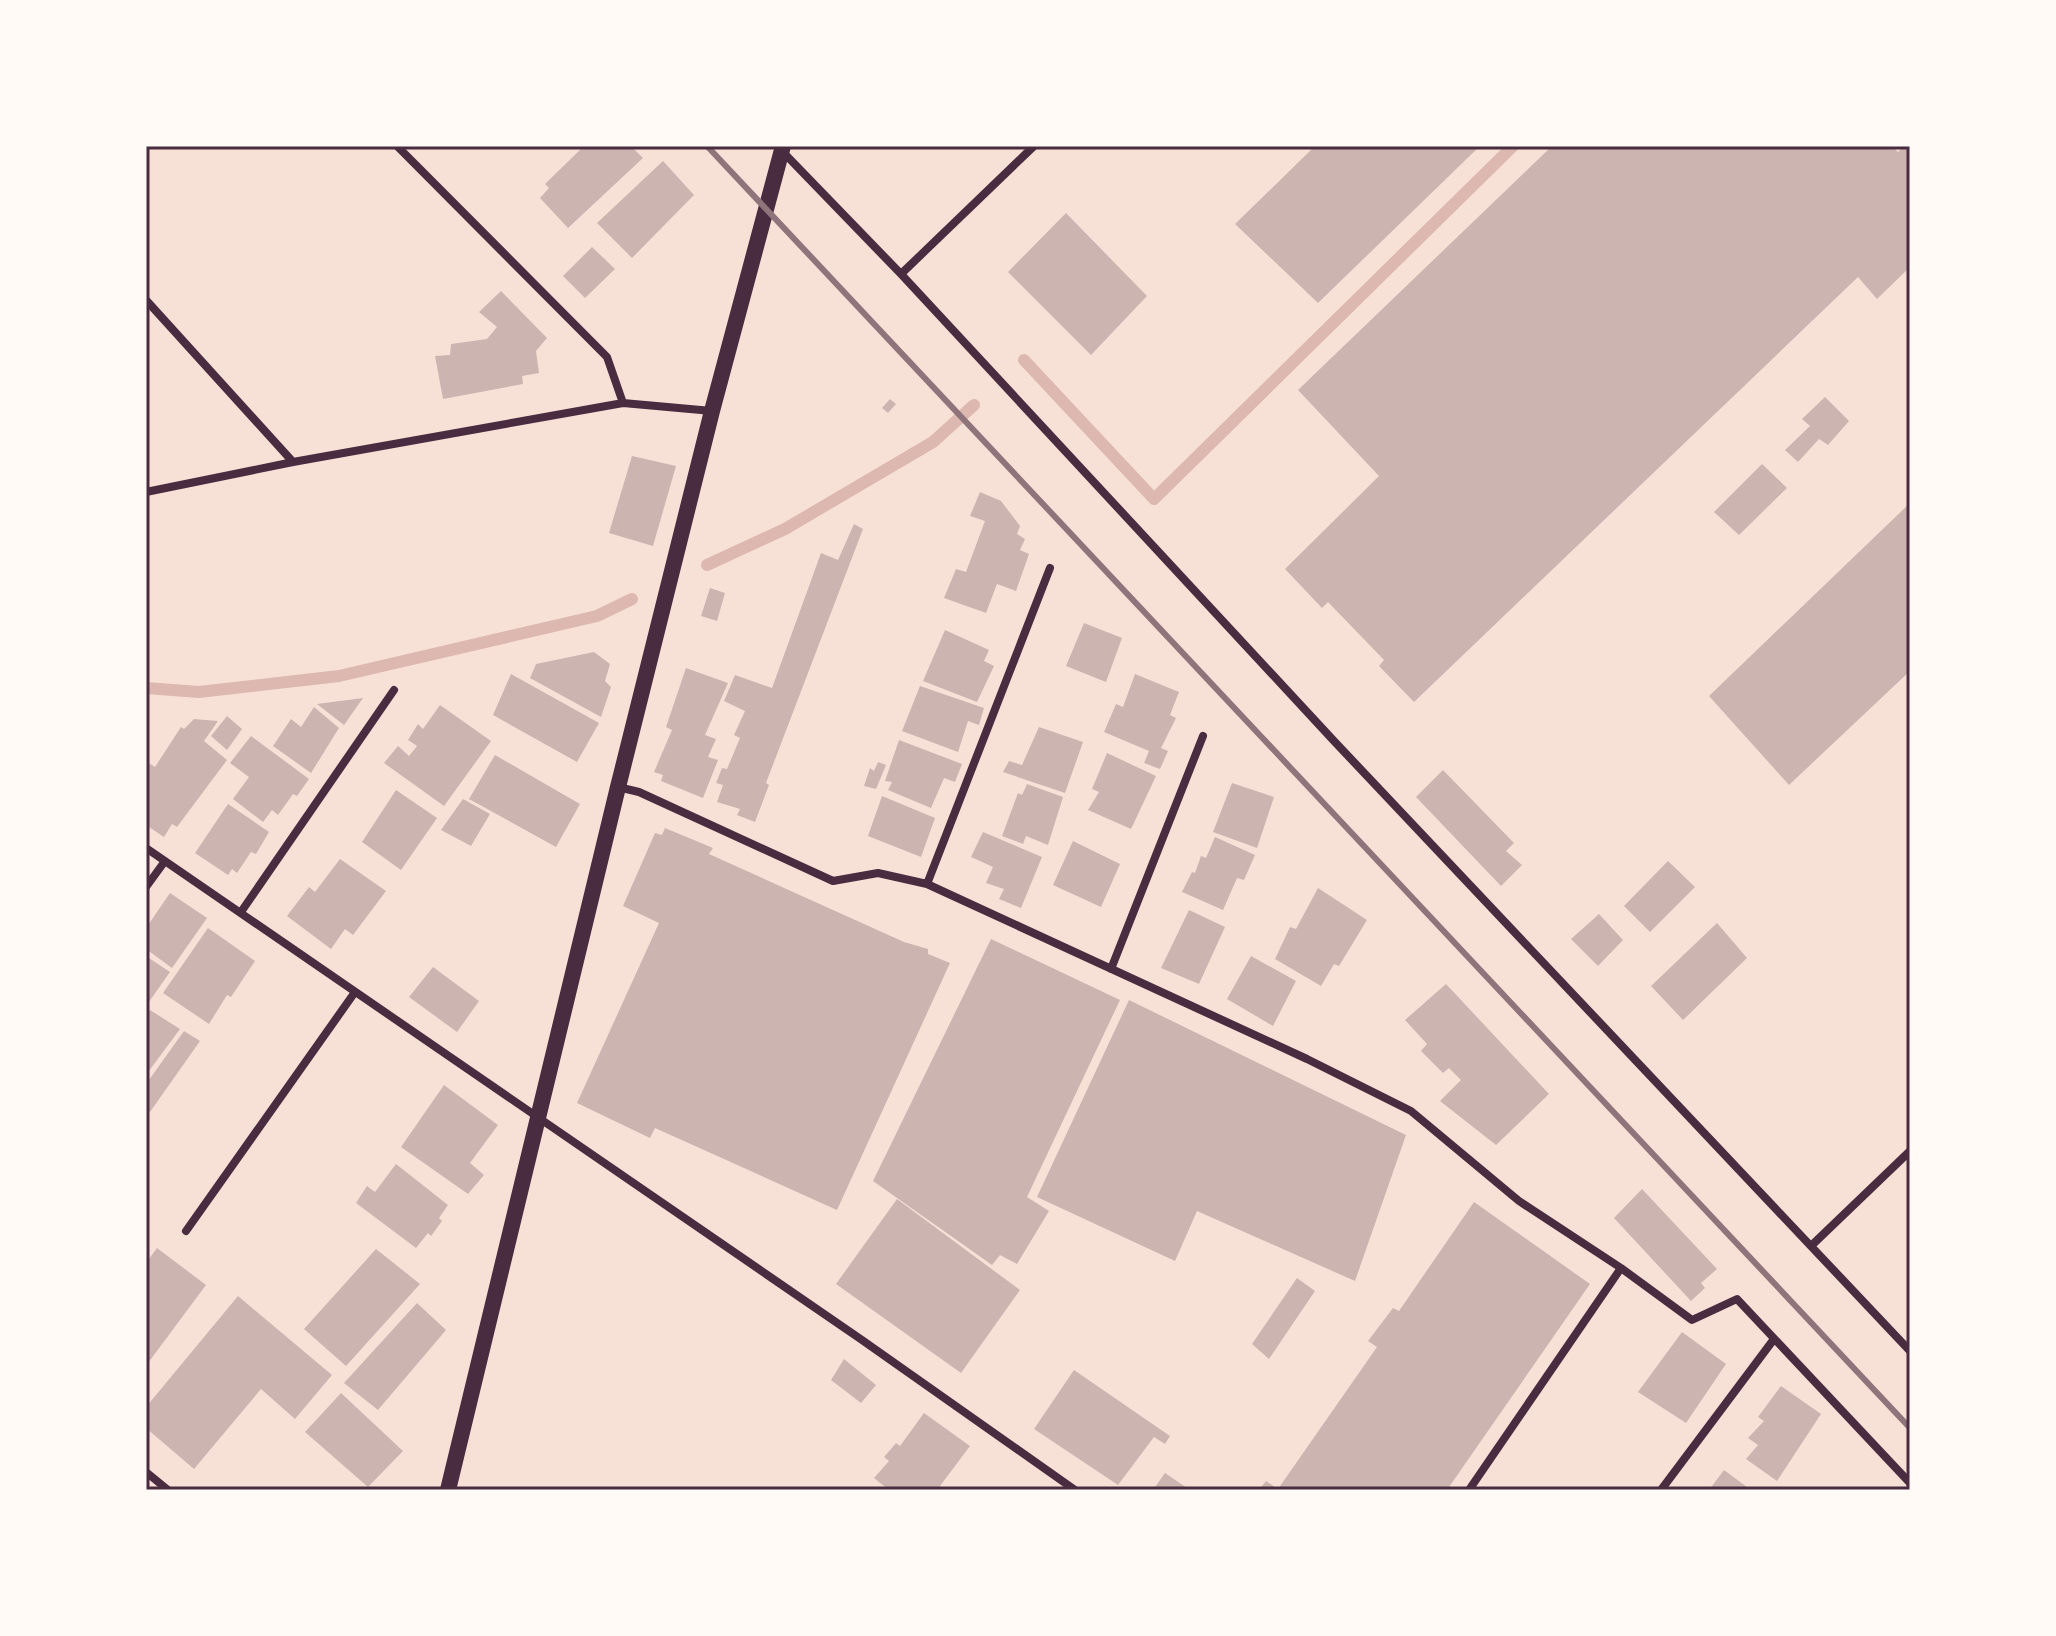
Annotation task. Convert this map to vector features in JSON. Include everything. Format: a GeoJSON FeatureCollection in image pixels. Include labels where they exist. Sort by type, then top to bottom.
{"type":"FeatureCollection","features":[{"type":"Feature","properties":{"kind":"main road"},"geometry":{"type":"LineString","coordinates":[[448,1490],[618,787],[781,148]]}},
{"type":"Feature","properties":{"kind":"street"},"geometry":{"type":"LineString","coordinates":[[397,146],[607,357],[623,403]]}},
{"type":"Feature","properties":{"kind":"street"},"geometry":{"type":"LineString","coordinates":[[901,274],[1034,146]]}},
{"type":"Feature","properties":{"kind":"street"},"geometry":{"type":"LineString","coordinates":[[781,148],[1334,741],[1910,1351]]}},
{"type":"Feature","properties":{"kind":"street"},"geometry":{"type":"LineString","coordinates":[[146,300],[293,462]]}},
{"type":"Feature","properties":{"kind":"street"},"geometry":{"type":"LineString","coordinates":[[146,492],[293,462],[623,403],[712,411]]}},
{"type":"Feature","properties":{"kind":"street"},"geometry":{"type":"LineString","coordinates":[[927,884],[1050,568]]}},
{"type":"Feature","properties":{"kind":"street"},"geometry":{"type":"LineString","coordinates":[[241,912],[394,690]]}},
{"type":"Feature","properties":{"kind":"street"},"geometry":{"type":"LineString","coordinates":[[1111,969],[1203,736]]}},
{"type":"Feature","properties":{"kind":"street"},"geometry":{"type":"LineString","coordinates":[[618,787],[639,792],[833,881],[878,873],[927,884],[1307,1059],[1411,1111],[1519,1201],[1621,1268],[1692,1320],[1737,1299],[1910,1483]]}},
{"type":"Feature","properties":{"kind":"street"},"geometry":{"type":"LineString","coordinates":[[146,848],[1075,1490]]}},
{"type":"Feature","properties":{"kind":"street"},"geometry":{"type":"LineString","coordinates":[[146,887],[165,861]]}},
{"type":"Feature","properties":{"kind":"street"},"geometry":{"type":"LineString","coordinates":[[186,1231],[355,992]]}},
{"type":"Feature","properties":{"kind":"street"},"geometry":{"type":"LineString","coordinates":[[1811,1246],[1910,1151]]}},
{"type":"Feature","properties":{"kind":"street"},"geometry":{"type":"LineString","coordinates":[[1469,1490],[1621,1268]]}},
{"type":"Feature","properties":{"kind":"street"},"geometry":{"type":"LineString","coordinates":[[1661,1490],[1774,1339]]}},
{"type":"Feature","properties":{"kind":"street"},"geometry":{"type":"LineString","coordinates":[[146,1472],[168,1490]]}},
{"type":"Feature","properties":{"kind":"building"},"geometry":{"type":"Polygon","coordinates":[[[584,146],[631,146],[643,158],[568,228],[540,198],[549,188],[545,184],[584,146]]]}},
{"type":"Feature","properties":{"kind":"building"},"geometry":{"type":"Polygon","coordinates":[[[1315,146],[1480,146],[1318,303],[1235,224],[1315,146]]]}},
{"type":"Feature","properties":{"kind":"building"},"geometry":{"type":"Polygon","coordinates":[[[1552,146],[1892,146],[1898,152],[1904,146],[1910,146],[1910,267],[1877,299],[1858,277],[1414,702],[1379,666],[1384,660],[1328,602],[1322,608],[1285,569],[1379,476],[1298,390],[1552,146]]]}},
{"type":"Feature","properties":{"kind":"building"},"geometry":{"type":"Polygon","coordinates":[[[663,161],[694,195],[632,258],[597,223],[663,161]]]}},
{"type":"Feature","properties":{"kind":"building"},"geometry":{"type":"Polygon","coordinates":[[[1066,213],[1147,296],[1091,355],[1008,272],[1066,213]]]}},
{"type":"Feature","properties":{"kind":"building"},"geometry":{"type":"Polygon","coordinates":[[[592,247],[615,269],[585,298],[563,276],[592,247]]]}},
{"type":"Feature","properties":{"kind":"building"},"geometry":{"type":"Polygon","coordinates":[[[501,291],[547,338],[536,351],[539,373],[522,376],[523,384],[443,399],[435,356],[450,355],[451,344],[487,339],[497,327],[479,312],[501,291]]]}},
{"type":"Feature","properties":{"kind":"building"},"geometry":{"type":"Polygon","coordinates":[[[1825,397],[1849,421],[1828,445],[1819,439],[1798,462],[1785,450],[1810,426],[1802,419],[1825,397]]]}},
{"type":"Feature","properties":{"kind":"building"},"geometry":{"type":"Polygon","coordinates":[[[890,399],[896,404],[888,413],[882,408],[890,399]]]}},
{"type":"Feature","properties":{"kind":"building"},"geometry":{"type":"Polygon","coordinates":[[[632,456],[676,466],[653,546],[609,533],[632,456]]]}},
{"type":"Feature","properties":{"kind":"building"},"geometry":{"type":"Polygon","coordinates":[[[1762,464],[1787,488],[1739,535],[1714,512],[1762,464]]]}},
{"type":"Feature","properties":{"kind":"building"},"geometry":{"type":"Polygon","coordinates":[[[980,492],[1001,501],[1020,526],[1017,534],[1025,539],[1020,550],[1029,554],[1016,591],[997,584],[986,613],[944,598],[956,569],[966,572],[985,521],[970,516],[980,492]]]}},
{"type":"Feature","properties":{"kind":"building"},"geometry":{"type":"Polygon","coordinates":[[[1910,503],[1910,671],[1789,785],[1709,696],[1910,503]]]}},
{"type":"Feature","properties":{"kind":"building"},"geometry":{"type":"Polygon","coordinates":[[[854,524],[863,529],[766,783],[769,785],[755,822],[737,815],[740,809],[717,802],[723,785],[716,783],[722,768],[727,769],[740,738],[734,735],[745,711],[724,701],[735,675],[772,688],[821,553],[838,560],[854,524]]]}},
{"type":"Feature","properties":{"kind":"building"},"geometry":{"type":"Polygon","coordinates":[[[710,588],[725,593],[717,621],[701,616],[710,588]]]}},
{"type":"Feature","properties":{"kind":"building"},"geometry":{"type":"Polygon","coordinates":[[[1084,623],[1122,638],[1106,682],[1066,666],[1084,623]]]}},
{"type":"Feature","properties":{"kind":"building"},"geometry":{"type":"Polygon","coordinates":[[[945,630],[989,650],[984,661],[994,666],[977,702],[923,681],[945,630]]]}},
{"type":"Feature","properties":{"kind":"building"},"geometry":{"type":"Polygon","coordinates":[[[594,652],[610,664],[605,681],[611,687],[601,717],[530,678],[536,664],[594,652]]]}},
{"type":"Feature","properties":{"kind":"building"},"geometry":{"type":"Polygon","coordinates":[[[686,668],[728,683],[705,735],[716,739],[708,757],[718,760],[703,798],[661,781],[663,775],[654,772],[672,730],[666,727],[686,668]]]}},
{"type":"Feature","properties":{"kind":"building"},"geometry":{"type":"Polygon","coordinates":[[[511,674],[599,723],[577,762],[493,715],[511,674]]]}},
{"type":"Feature","properties":{"kind":"building"},"geometry":{"type":"Polygon","coordinates":[[[1135,674],[1179,692],[1170,715],[1176,718],[1161,748],[1168,751],[1160,769],[1144,763],[1149,751],[1104,732],[1116,704],[1123,707],[1135,674]]]}},
{"type":"Feature","properties":{"kind":"building"},"geometry":{"type":"Polygon","coordinates":[[[920,686],[984,708],[979,725],[968,721],[958,752],[902,731],[920,686]]]}},
{"type":"Feature","properties":{"kind":"building"},"geometry":{"type":"Polygon","coordinates":[[[363,698],[344,725],[317,704],[363,698]]]}},
{"type":"Feature","properties":{"kind":"building"},"geometry":{"type":"Polygon","coordinates":[[[440,705],[491,741],[444,806],[384,763],[398,746],[409,756],[417,746],[408,740],[418,724],[423,729],[440,705]]]}},
{"type":"Feature","properties":{"kind":"building"},"geometry":{"type":"Polygon","coordinates":[[[314,707],[339,728],[311,773],[273,746],[291,719],[301,727],[314,707]]]}},
{"type":"Feature","properties":{"kind":"building"},"geometry":{"type":"Polygon","coordinates":[[[227,716],[242,729],[227,750],[211,736],[227,716]]]}},
{"type":"Feature","properties":{"kind":"building"},"geometry":{"type":"Polygon","coordinates":[[[194,719],[218,721],[204,741],[227,760],[177,827],[172,824],[164,837],[146,825],[146,761],[155,767],[181,727],[184,729],[194,719]]]}},
{"type":"Feature","properties":{"kind":"building"},"geometry":{"type":"Polygon","coordinates":[[[1039,727],[1083,742],[1065,793],[1003,772],[1009,761],[1022,765],[1039,727]]]}},
{"type":"Feature","properties":{"kind":"building"},"geometry":{"type":"Polygon","coordinates":[[[251,736],[309,779],[278,815],[272,810],[263,822],[233,799],[249,777],[230,763],[251,736]]]}},
{"type":"Feature","properties":{"kind":"building"},"geometry":{"type":"Polygon","coordinates":[[[899,740],[962,764],[955,782],[944,778],[931,808],[888,790],[892,782],[885,781],[899,740]]]}},
{"type":"Feature","properties":{"kind":"building"},"geometry":{"type":"Polygon","coordinates":[[[1107,753],[1156,776],[1131,829],[1088,810],[1099,792],[1092,789],[1107,753]]]}},
{"type":"Feature","properties":{"kind":"building"},"geometry":{"type":"Polygon","coordinates":[[[495,755],[580,804],[556,847],[469,799],[495,755]]]}},
{"type":"Feature","properties":{"kind":"building"},"geometry":{"type":"Polygon","coordinates":[[[878,762],[886,765],[876,789],[864,786],[870,768],[874,771],[878,762]]]}},
{"type":"Feature","properties":{"kind":"building"},"geometry":{"type":"Polygon","coordinates":[[[1443,770],[1514,843],[1506,851],[1522,865],[1501,886],[1416,797],[1443,770]]]}},
{"type":"Feature","properties":{"kind":"building"},"geometry":{"type":"Polygon","coordinates":[[[1232,783],[1274,797],[1257,848],[1213,832],[1232,783]]]}},
{"type":"Feature","properties":{"kind":"building"},"geometry":{"type":"Polygon","coordinates":[[[1027,784],[1063,797],[1048,845],[1026,836],[1023,844],[1002,836],[1018,793],[1022,795],[1027,784]]]}},
{"type":"Feature","properties":{"kind":"building"},"geometry":{"type":"Polygon","coordinates":[[[396,790],[437,818],[401,870],[362,842],[396,790]]]}},
{"type":"Feature","properties":{"kind":"building"},"geometry":{"type":"Polygon","coordinates":[[[882,796],[935,818],[921,857],[868,836],[882,796]]]}},
{"type":"Feature","properties":{"kind":"building"},"geometry":{"type":"Polygon","coordinates":[[[463,799],[490,814],[471,846],[441,830],[463,799]]]}},
{"type":"Feature","properties":{"kind":"building"},"geometry":{"type":"Polygon","coordinates":[[[228,804],[269,832],[256,854],[251,852],[237,873],[232,869],[228,875],[195,853],[228,804]]]}},
{"type":"Feature","properties":{"kind":"building"},"geometry":{"type":"Polygon","coordinates":[[[665,828],[713,848],[709,854],[904,942],[928,949],[928,954],[950,963],[837,1210],[655,1128],[650,1138],[577,1103],[659,923],[623,906],[655,833],[662,835],[665,828]]]}},
{"type":"Feature","properties":{"kind":"building"},"geometry":{"type":"Polygon","coordinates":[[[983,832],[1042,857],[1021,908],[999,899],[1004,889],[986,883],[993,867],[971,857],[983,832]]]}},
{"type":"Feature","properties":{"kind":"building"},"geometry":{"type":"Polygon","coordinates":[[[1215,837],[1255,855],[1244,880],[1237,878],[1223,910],[1182,892],[1192,872],[1195,873],[1201,856],[1206,858],[1215,837]]]}},
{"type":"Feature","properties":{"kind":"building"},"geometry":{"type":"Polygon","coordinates":[[[1073,841],[1120,864],[1101,907],[1053,885],[1073,841]]]}},
{"type":"Feature","properties":{"kind":"building"},"geometry":{"type":"Polygon","coordinates":[[[340,859],[386,891],[353,935],[345,929],[331,949],[287,916],[309,887],[315,892],[340,859]]]}},
{"type":"Feature","properties":{"kind":"building"},"geometry":{"type":"Polygon","coordinates":[[[1668,861],[1695,887],[1650,932],[1624,906],[1668,861]]]}},
{"type":"Feature","properties":{"kind":"building"},"geometry":{"type":"Polygon","coordinates":[[[1318,888],[1367,920],[1339,966],[1334,964],[1321,986],[1275,959],[1290,927],[1296,929],[1318,888]]]}},
{"type":"Feature","properties":{"kind":"building"},"geometry":{"type":"Polygon","coordinates":[[[170,893],[207,918],[172,968],[146,949],[146,928],[170,893]]]}},
{"type":"Feature","properties":{"kind":"building"},"geometry":{"type":"Polygon","coordinates":[[[1189,910],[1225,927],[1199,984],[1161,968],[1189,910]]]}},
{"type":"Feature","properties":{"kind":"building"},"geometry":{"type":"Polygon","coordinates":[[[1599,914],[1623,940],[1598,966],[1571,939],[1599,914]]]}},
{"type":"Feature","properties":{"kind":"building"},"geometry":{"type":"Polygon","coordinates":[[[1717,923],[1747,958],[1683,1020],[1651,986],[1717,923]]]}},
{"type":"Feature","properties":{"kind":"building"},"geometry":{"type":"Polygon","coordinates":[[[208,928],[255,961],[231,997],[227,995],[209,1024],[163,993],[208,928]]]}},
{"type":"Feature","properties":{"kind":"building"},"geometry":{"type":"Polygon","coordinates":[[[991,939],[1120,1000],[1027,1197],[1049,1211],[1017,1264],[1000,1255],[992,1265],[873,1181],[991,939]]]}},
{"type":"Feature","properties":{"kind":"building"},"geometry":{"type":"Polygon","coordinates":[[[146,956],[170,972],[146,1006],[146,956]]]}},
{"type":"Feature","properties":{"kind":"building"},"geometry":{"type":"Polygon","coordinates":[[[1251,956],[1296,981],[1273,1026],[1227,999],[1251,956]]]}},
{"type":"Feature","properties":{"kind":"building"},"geometry":{"type":"Polygon","coordinates":[[[433,967],[479,1001],[457,1032],[409,997],[433,967]]]}},
{"type":"Feature","properties":{"kind":"building"},"geometry":{"type":"Polygon","coordinates":[[[1446,984],[1549,1094],[1496,1145],[1440,1101],[1461,1080],[1449,1068],[1443,1073],[1421,1051],[1427,1044],[1405,1020],[1446,984]]]}},
{"type":"Feature","properties":{"kind":"building"},"geometry":{"type":"Polygon","coordinates":[[[1129,1000],[1406,1135],[1355,1281],[1197,1211],[1175,1261],[1037,1197],[1129,1000]]]}},
{"type":"Feature","properties":{"kind":"building"},"geometry":{"type":"Polygon","coordinates":[[[150,1010],[180,1029],[146,1075],[146,1016],[150,1010]]]}},
{"type":"Feature","properties":{"kind":"building"},"geometry":{"type":"Polygon","coordinates":[[[184,1031],[200,1041],[150,1112],[146,1109],[146,1084],[184,1031]]]}},
{"type":"Feature","properties":{"kind":"building"},"geometry":{"type":"Polygon","coordinates":[[[444,1085],[498,1125],[470,1163],[484,1175],[468,1194],[401,1147],[444,1085]]]}},
{"type":"Feature","properties":{"kind":"building"},"geometry":{"type":"Polygon","coordinates":[[[396,1164],[448,1205],[439,1218],[442,1221],[431,1236],[428,1233],[416,1248],[356,1203],[367,1186],[375,1192],[396,1164]]]}},
{"type":"Feature","properties":{"kind":"building"},"geometry":{"type":"Polygon","coordinates":[[[1642,1189],[1717,1269],[1701,1283],[1705,1288],[1691,1301],[1614,1218],[1642,1189]]]}},
{"type":"Feature","properties":{"kind":"building"},"geometry":{"type":"Polygon","coordinates":[[[897,1199],[1020,1290],[961,1373],[836,1284],[897,1199]]]}},
{"type":"Feature","properties":{"kind":"building"},"geometry":{"type":"Polygon","coordinates":[[[1474,1202],[1590,1284],[1447,1490],[1259,1490],[1266,1481],[1278,1489],[1377,1347],[1368,1341],[1393,1308],[1399,1311],[1474,1202]]]}},
{"type":"Feature","properties":{"kind":"building"},"geometry":{"type":"Polygon","coordinates":[[[157,1248],[206,1285],[148,1363],[146,1263],[157,1248]]]}},
{"type":"Feature","properties":{"kind":"building"},"geometry":{"type":"Polygon","coordinates":[[[376,1249],[420,1284],[346,1366],[304,1329],[376,1249]]]}},
{"type":"Feature","properties":{"kind":"building"},"geometry":{"type":"Polygon","coordinates":[[[1297,1278],[1315,1291],[1269,1359],[1252,1344],[1297,1278]]]}},
{"type":"Feature","properties":{"kind":"building"},"geometry":{"type":"Polygon","coordinates":[[[238,1296],[332,1375],[295,1419],[261,1389],[194,1469],[146,1428],[146,1407],[238,1296]]]}},
{"type":"Feature","properties":{"kind":"building"},"geometry":{"type":"Polygon","coordinates":[[[417,1303],[446,1330],[378,1410],[344,1383],[417,1303]]]}},
{"type":"Feature","properties":{"kind":"building"},"geometry":{"type":"Polygon","coordinates":[[[1682,1332],[1726,1364],[1686,1423],[1638,1392],[1682,1332]]]}},
{"type":"Feature","properties":{"kind":"building"},"geometry":{"type":"Polygon","coordinates":[[[844,1359],[876,1385],[861,1403],[831,1380],[844,1359]]]}},
{"type":"Feature","properties":{"kind":"building"},"geometry":{"type":"Polygon","coordinates":[[[1074,1370],[1170,1436],[1165,1444],[1154,1437],[1118,1485],[1034,1429],[1074,1370]]]}},
{"type":"Feature","properties":{"kind":"building"},"geometry":{"type":"Polygon","coordinates":[[[1781,1386],[1821,1414],[1777,1481],[1746,1459],[1758,1445],[1748,1438],[1764,1421],[1758,1417],[1781,1386]]]}},
{"type":"Feature","properties":{"kind":"building"},"geometry":{"type":"Polygon","coordinates":[[[341,1393],[403,1451],[368,1487],[305,1432],[341,1393]]]}},
{"type":"Feature","properties":{"kind":"building"},"geometry":{"type":"Polygon","coordinates":[[[924,1413],[970,1446],[937,1490],[889,1490],[874,1478],[889,1461],[884,1457],[896,1443],[900,1446],[924,1413]]]}},
{"type":"Feature","properties":{"kind":"building"},"geometry":{"type":"Polygon","coordinates":[[[1724,1470],[1751,1490],[1709,1490],[1724,1470]]]}},
{"type":"Feature","properties":{"kind":"building"},"geometry":{"type":"Polygon","coordinates":[[[1165,1473],[1190,1490],[1153,1490],[1165,1473]]]}},
{"type":"Feature","properties":{"kind":"waterway"},"geometry":{"type":"LineString","coordinates":[[1024,360],[1154,499],[1513,146]]}},
{"type":"Feature","properties":{"kind":"waterway"},"geometry":{"type":"LineString","coordinates":[[707,565],[785,529],[933,442],[974,405]]}},
{"type":"Feature","properties":{"kind":"waterway"},"geometry":{"type":"LineString","coordinates":[[146,688],[199,692],[339,676],[597,616],[632,599]]}},
{"type":"Feature","properties":{"kind":"railway"},"geometry":{"type":"LineString","coordinates":[[707,146],[1910,1428]]}}]}
